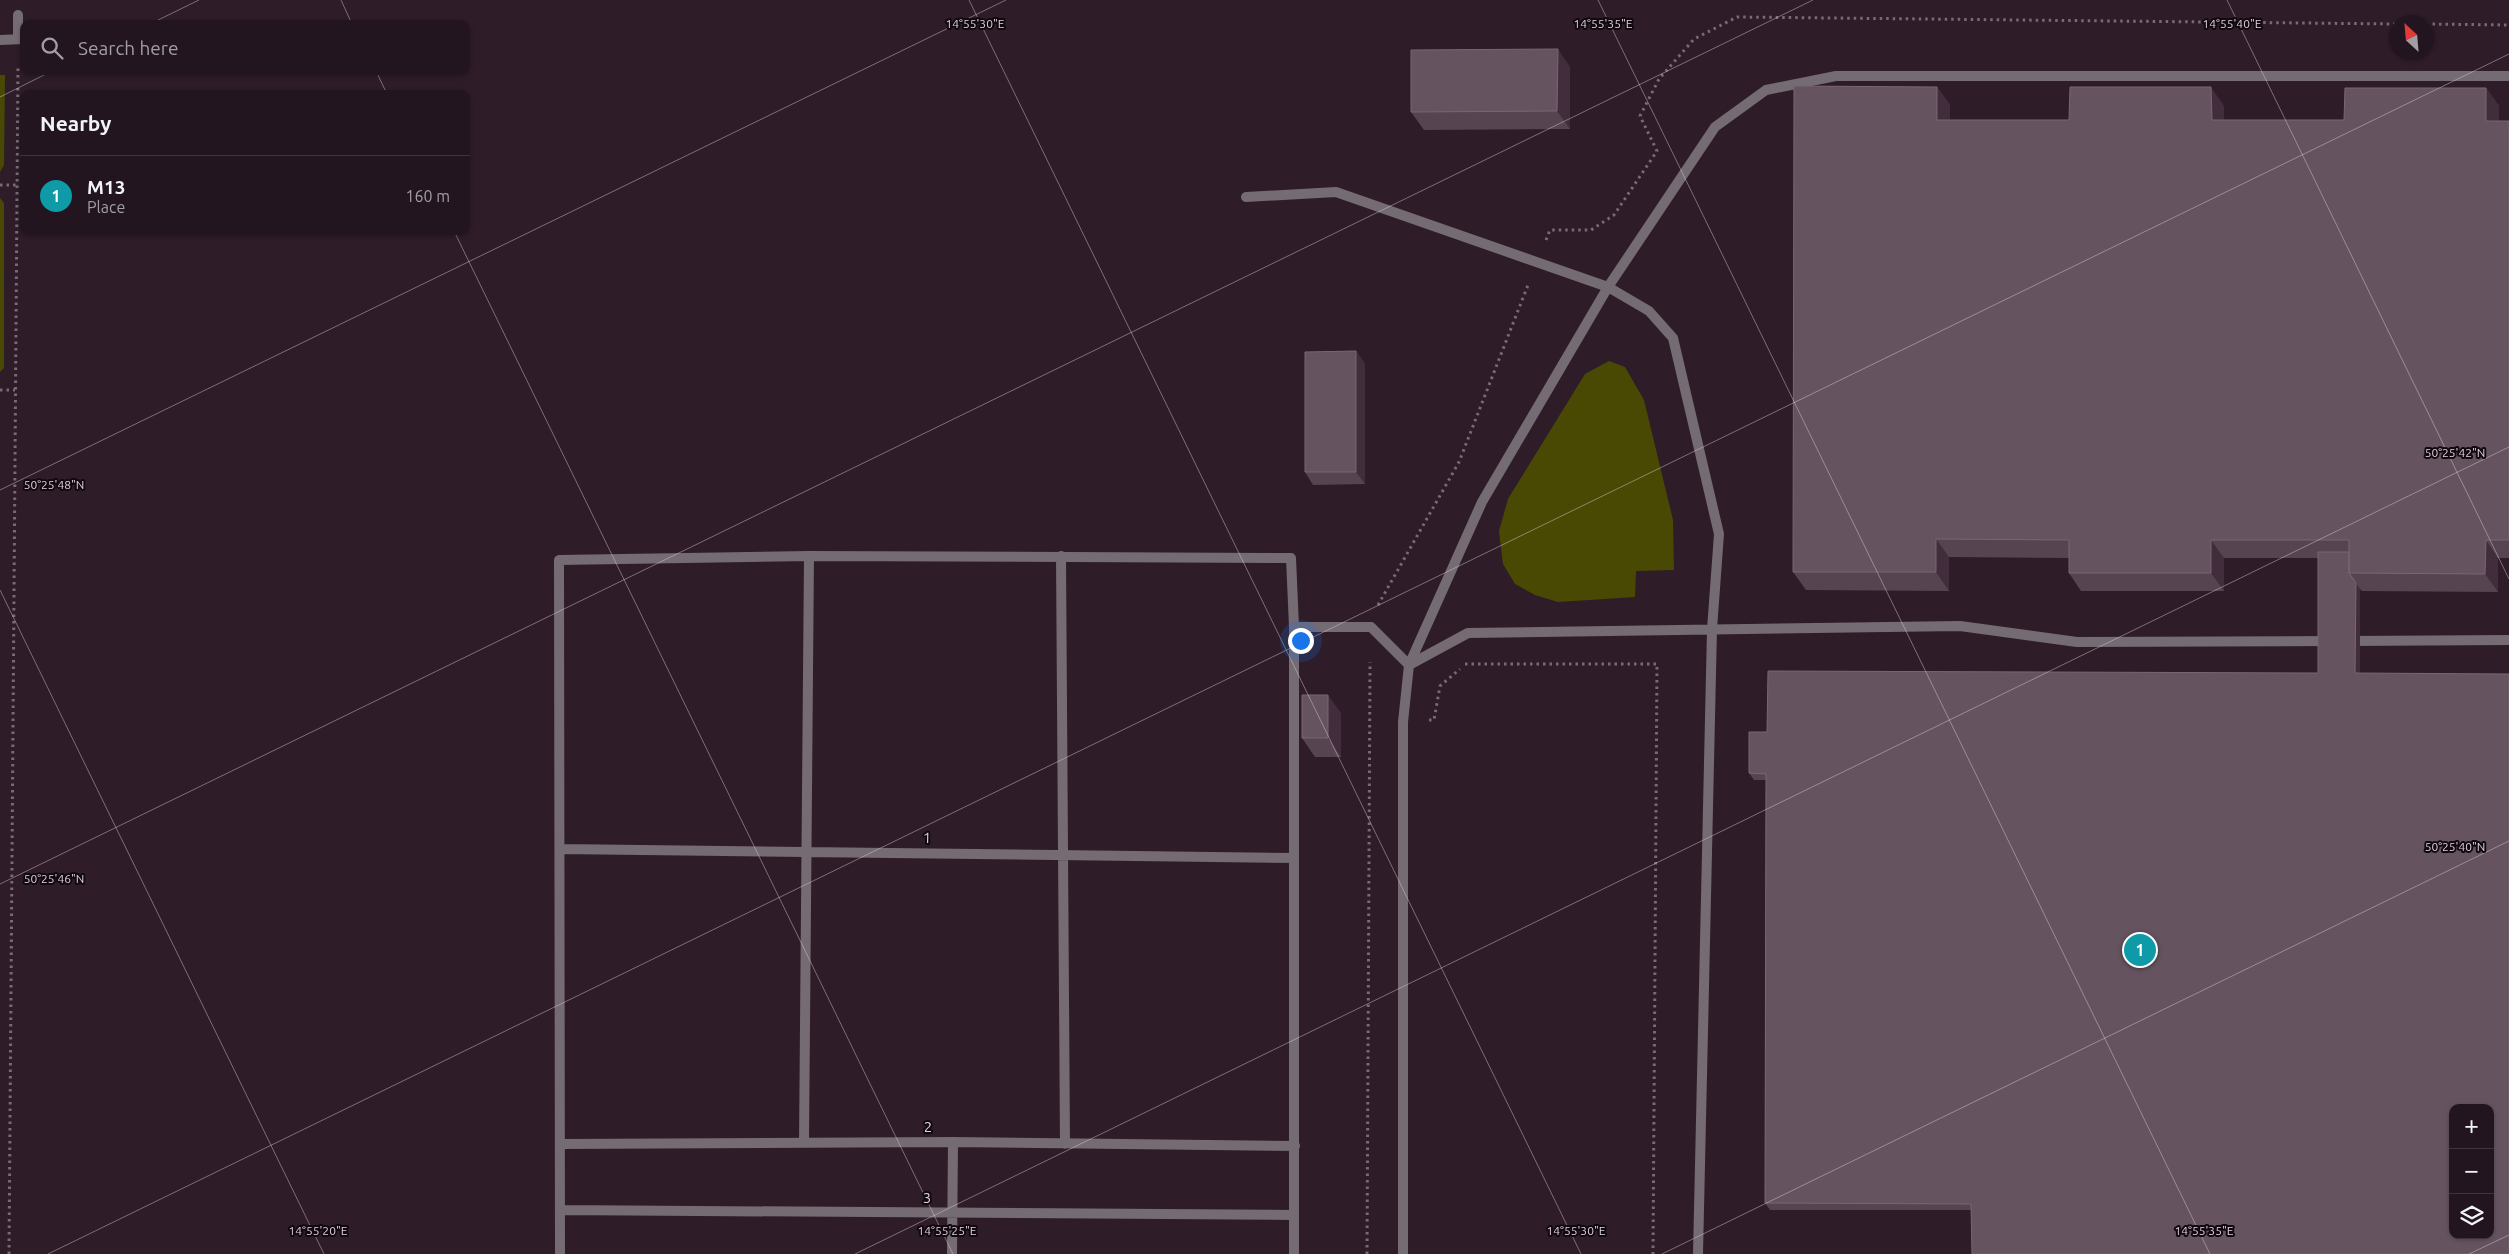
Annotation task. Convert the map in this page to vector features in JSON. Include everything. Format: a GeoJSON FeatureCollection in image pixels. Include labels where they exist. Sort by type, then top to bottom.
{"type":"FeatureCollection","features":[{"type":"Feature","properties":{"kind":"lane"},"geometry":{"type":"LineString","coordinates":[[18,14],[20,31]]}},
{"type":"Feature","properties":{"kind":"lane"},"geometry":{"type":"LineString","coordinates":[[0,40],[20,39]]}},
{"type":"Feature","properties":{"kind":"lane"},"geometry":{"type":"LineString","coordinates":[[1403,1254],[1403,722],[1409,665],[1482,502],[1608,287],[1715,127],[1766,90],[1836,76],[2509,76]]}},
{"type":"Feature","properties":{"kind":"lane"},"geometry":{"type":"LineString","coordinates":[[1246,197],[1336,192],[1608,287],[1649,311],[1673,338],[1719,534],[1712,630],[1698,1254]]}},
{"type":"Feature","properties":{"kind":"lane"},"geometry":{"type":"LineString","coordinates":[[804,1143],[809,556]]}},
{"type":"Feature","properties":{"kind":"lane"},"geometry":{"type":"LineString","coordinates":[[560,1254],[559,560],[809,556],[1291,558],[1294,628],[1294,1254]]}},
{"type":"Feature","properties":{"kind":"lane"},"geometry":{"type":"LineString","coordinates":[[1061,556],[1065,1144]]}},
{"type":"Feature","properties":{"kind":"lane"},"geometry":{"type":"LineString","coordinates":[[1409,665],[1468,633],[1960,626],[2077,642],[2509,640]]}},
{"type":"Feature","properties":{"kind":"lane"},"geometry":{"type":"LineString","coordinates":[[1294,628],[1371,627],[1409,665]]}},
{"type":"Feature","properties":{"kind":"lane","name":"1"},"geometry":{"type":"LineString","coordinates":[[560,849],[1294,858]]}},
{"type":"Feature","properties":{"kind":"lane"},"geometry":{"type":"LineString","coordinates":[[952,1254],[953,1142]]}},
{"type":"Feature","properties":{"kind":"lane","name":"2"},"geometry":{"type":"LineString","coordinates":[[561,1144],[953,1142],[1294,1146]]}},
{"type":"Feature","properties":{"kind":"lane","name":"3"},"geometry":{"type":"LineString","coordinates":[[560,1210],[1294,1215]]}},
{"type":"Feature","properties":{"kind":"path"},"geometry":{"type":"LineString","coordinates":[[1367,1254],[1368,724],[1371,627],[1380,600],[1459,462],[1550,230],[1591,230],[1614,215],[1656,152],[1640,116],[1659,80],[1694,39],[1737,17],[2389,24]]}},
{"type":"Feature","properties":{"kind":"path"},"geometry":{"type":"LineString","coordinates":[[2434,24],[2509,25]]}},
{"type":"Feature","properties":{"kind":"path"},"geometry":{"type":"LineString","coordinates":[[9,1254],[15,390],[20,75]]}},
{"type":"Feature","properties":{"kind":"path"},"geometry":{"type":"LineString","coordinates":[[0,185],[17,185]]}},
{"type":"Feature","properties":{"kind":"path"},"geometry":{"type":"LineString","coordinates":[[0,390],[15,390]]}},
{"type":"Feature","properties":{"kind":"path"},"geometry":{"type":"LineString","coordinates":[[1368,724],[1434,720],[1440,686],[1465,664],[1657,664],[1653,1254]]}},
{"type":"Feature","properties":{"kind":"shaded area"},"geometry":{"type":"Polygon","coordinates":[[[0,75],[5,75],[4,165],[0,172],[0,75]]]}},
{"type":"Feature","properties":{"kind":"shaded area"},"geometry":{"type":"Polygon","coordinates":[[[0,198],[4,203],[4,368],[0,372],[0,198]]]}},
{"type":"Feature","properties":{"kind":"shaded area"},"geometry":{"type":"Polygon","coordinates":[[[1609,361],[1625,367],[1644,400],[1673,520],[1674,570],[1636,571],[1635,597],[1558,602],[1535,595],[1515,584],[1503,564],[1499,531],[1508,499],[1585,374],[1609,361]]]}},
{"type":"Feature","properties":{"kind":"building"},"geometry":{"type":"Polygon","coordinates":[[[1558,49],[1557,111],[1411,112],[1411,50],[1558,49]]]}},
{"type":"Feature","properties":{"kind":"building"},"geometry":{"type":"Polygon","coordinates":[[[1794,86],[1937,87],[1937,120],[2069,120],[2070,87],[2211,87],[2212,120],[2344,120],[2345,88],[2486,88],[2486,121],[2509,121],[2509,540],[2486,540],[2485,574],[2349,573],[2349,540],[2211,540],[2211,573],[2069,573],[2069,540],[1936,539],[1936,572],[1793,572],[1794,86]]]}},
{"type":"Feature","properties":{"kind":"building"},"geometry":{"type":"Polygon","coordinates":[[[1356,351],[1356,472],[1305,472],[1305,352],[1356,351]]]}},
{"type":"Feature","properties":{"kind":"building"},"geometry":{"type":"Polygon","coordinates":[[[2318,552],[2349,552],[2349,573],[2356,583],[2355,673],[2509,674],[2509,1254],[1972,1254],[1971,1204],[1765,1203],[1766,774],[1749,773],[1749,732],[1767,732],[1768,671],[2318,673],[2318,552]]]}},
{"type":"Feature","properties":{"kind":"building"},"geometry":{"type":"Polygon","coordinates":[[[1302,695],[1328,695],[1328,738],[1302,738],[1302,695]]]}},
{"type":"Feature","properties":{"kind":"place","name":"M13"},"geometry":{"type":"Point","coordinates":[2140,950]}}]}
